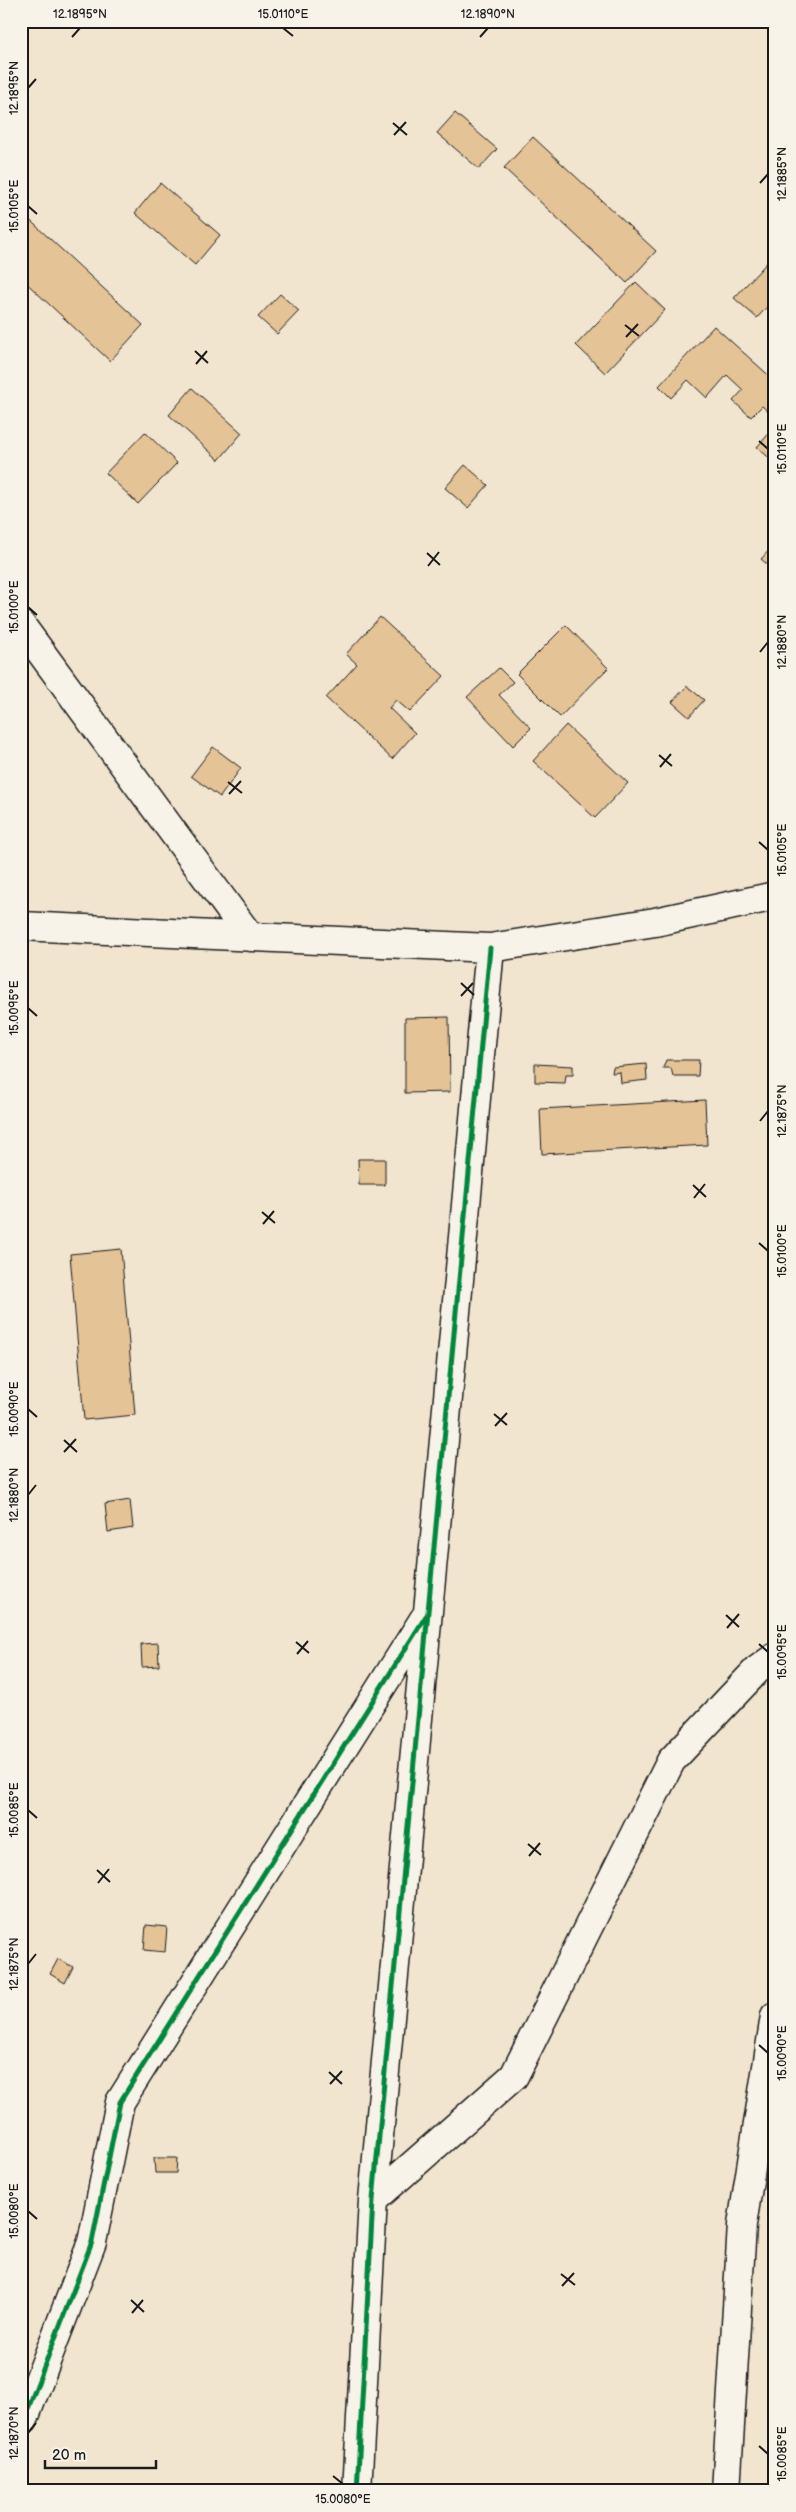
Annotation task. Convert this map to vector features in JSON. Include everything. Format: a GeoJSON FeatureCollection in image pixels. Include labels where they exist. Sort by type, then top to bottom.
{"type":"FeatureCollection","features":[{"type":"Feature","properties":{"kind":"street"},"geometry":{"type":"LineString","coordinates":[[21,625],[250,937]]}},
{"type":"Feature","properties":{"kind":"street"},"geometry":{"type":"LineString","coordinates":[[21,926],[490,948],[655,922],[775,896]]}},
{"type":"Feature","properties":{"kind":"street"},"geometry":{"type":"LineString","coordinates":[[357,2491],[373,2200],[490,948]]}},
{"type":"Feature","properties":{"kind":"street"},"geometry":{"type":"LineString","coordinates":[[21,2421],[24,2419],[92,2242],[120,2102],[428,1614]]}},
{"type":"Feature","properties":{"kind":"street"},"geometry":{"type":"LineString","coordinates":[[373,2200],[514,2076],[671,1762],[757,1670],[775,1657]]}},
{"type":"Feature","properties":{"kind":"street"},"geometry":{"type":"LineString","coordinates":[[726,2491],[742,2225],[775,2016]]}},
{"type":"Feature","properties":{"kind":"building"},"geometry":{"type":"Polygon","coordinates":[[[455,113],[497,149],[479,169],[437,133],[455,113]]]}},
{"type":"Feature","properties":{"kind":"building"},"geometry":{"type":"Polygon","coordinates":[[[533,137],[656,251],[627,283],[504,168],[533,137]]]}},
{"type":"Feature","properties":{"kind":"building"},"geometry":{"type":"Polygon","coordinates":[[[160,183],[220,235],[195,265],[135,213],[160,183]]]}},
{"type":"Feature","properties":{"kind":"building"},"geometry":{"type":"Polygon","coordinates":[[[21,212],[143,325],[110,361],[21,278],[21,212]]]}},
{"type":"Feature","properties":{"kind":"building"},"geometry":{"type":"Polygon","coordinates":[[[775,254],[775,298],[757,318],[734,298],[775,254]]]}},
{"type":"Feature","properties":{"kind":"building"},"geometry":{"type":"Polygon","coordinates":[[[636,282],[665,310],[605,373],[576,345],[636,282]]]}},
{"type":"Feature","properties":{"kind":"building"},"geometry":{"type":"Polygon","coordinates":[[[280,294],[299,311],[277,334],[258,317],[280,294]]]}},
{"type":"Feature","properties":{"kind":"building"},"geometry":{"type":"Polygon","coordinates":[[[714,326],[775,381],[775,418],[762,406],[751,417],[733,401],[743,390],[727,375],[707,398],[688,380],[671,398],[659,386],[714,326]]]}},
{"type":"Feature","properties":{"kind":"building"},"geometry":{"type":"Polygon","coordinates":[[[192,388],[242,433],[219,460],[169,415],[192,388]]]}},
{"type":"Feature","properties":{"kind":"building"},"geometry":{"type":"Polygon","coordinates":[[[775,427],[775,463],[757,447],[775,427]]]}},
{"type":"Feature","properties":{"kind":"building"},"geometry":{"type":"Polygon","coordinates":[[[145,432],[177,463],[138,504],[106,473],[145,432]]]}},
{"type":"Feature","properties":{"kind":"building"},"geometry":{"type":"Polygon","coordinates":[[[465,465],[488,485],[468,508],[445,488],[465,465]]]}},
{"type":"Feature","properties":{"kind":"building"},"geometry":{"type":"Polygon","coordinates":[[[775,544],[775,571],[761,559],[775,544]]]}},
{"type":"Feature","properties":{"kind":"building"},"geometry":{"type":"Polygon","coordinates":[[[380,617],[444,676],[410,712],[396,700],[389,708],[415,733],[392,759],[326,698],[357,664],[346,654],[380,617]]]}},
{"type":"Feature","properties":{"kind":"building"},"geometry":{"type":"Polygon","coordinates":[[[566,625],[608,668],[560,717],[517,674],[566,625]]]}},
{"type":"Feature","properties":{"kind":"building"},"geometry":{"type":"Polygon","coordinates":[[[499,668],[513,682],[499,695],[531,728],[513,746],[467,697],[499,668]]]}},
{"type":"Feature","properties":{"kind":"building"},"geometry":{"type":"Polygon","coordinates":[[[687,686],[704,700],[689,717],[672,702],[687,686]]]}},
{"type":"Feature","properties":{"kind":"building"},"geometry":{"type":"Polygon","coordinates":[[[566,725],[628,783],[595,818],[533,761],[566,725]]]}},
{"type":"Feature","properties":{"kind":"building"},"geometry":{"type":"Polygon","coordinates":[[[213,747],[241,768],[220,797],[191,776],[213,747]]]}},
{"type":"Feature","properties":{"kind":"building"},"geometry":{"type":"Polygon","coordinates":[[[449,1017],[450,1092],[405,1093],[405,1018],[449,1017]]]}},
{"type":"Feature","properties":{"kind":"building"},"geometry":{"type":"Polygon","coordinates":[[[666,1060],[699,1060],[698,1076],[673,1076],[671,1068],[663,1068],[666,1060]]]}},
{"type":"Feature","properties":{"kind":"building"},"geometry":{"type":"Polygon","coordinates":[[[535,1064],[573,1066],[573,1075],[566,1075],[565,1083],[535,1082],[535,1064]]]}},
{"type":"Feature","properties":{"kind":"building"},"geometry":{"type":"Polygon","coordinates":[[[646,1064],[647,1080],[621,1083],[620,1072],[612,1073],[613,1067],[646,1064]]]}},
{"type":"Feature","properties":{"kind":"building"},"geometry":{"type":"Polygon","coordinates":[[[705,1100],[707,1145],[542,1154],[540,1109],[705,1100]]]}},
{"type":"Feature","properties":{"kind":"building"},"geometry":{"type":"Polygon","coordinates":[[[358,1159],[385,1159],[385,1185],[359,1185],[358,1159]]]}},
{"type":"Feature","properties":{"kind":"building"},"geometry":{"type":"Polygon","coordinates":[[[121,1249],[135,1415],[84,1420],[70,1254],[121,1249]]]}},
{"type":"Feature","properties":{"kind":"building"},"geometry":{"type":"Polygon","coordinates":[[[130,1500],[133,1528],[108,1532],[105,1504],[130,1500]]]}},
{"type":"Feature","properties":{"kind":"building"},"geometry":{"type":"Polygon","coordinates":[[[158,1643],[159,1666],[142,1667],[141,1644],[158,1643]]]}},
{"type":"Feature","properties":{"kind":"building"},"geometry":{"type":"Polygon","coordinates":[[[146,1925],[167,1927],[165,1952],[144,1950],[146,1925]]]}},
{"type":"Feature","properties":{"kind":"building"},"geometry":{"type":"Polygon","coordinates":[[[58,1959],[73,1967],[65,1983],[50,1974],[58,1959]]]}},
{"type":"Feature","properties":{"kind":"building"},"geometry":{"type":"Polygon","coordinates":[[[154,2158],[177,2158],[176,2173],[155,2173],[154,2158]]]}},
{"type":"Feature","properties":{"kind":"cycle path"},"geometry":{"type":"LineString","coordinates":[[357,2491],[373,2200],[490,948]]}},
{"type":"Feature","properties":{"kind":"cycle path"},"geometry":{"type":"LineString","coordinates":[[21,2421],[24,2419],[92,2242],[120,2102],[426,1616]]}}]}
